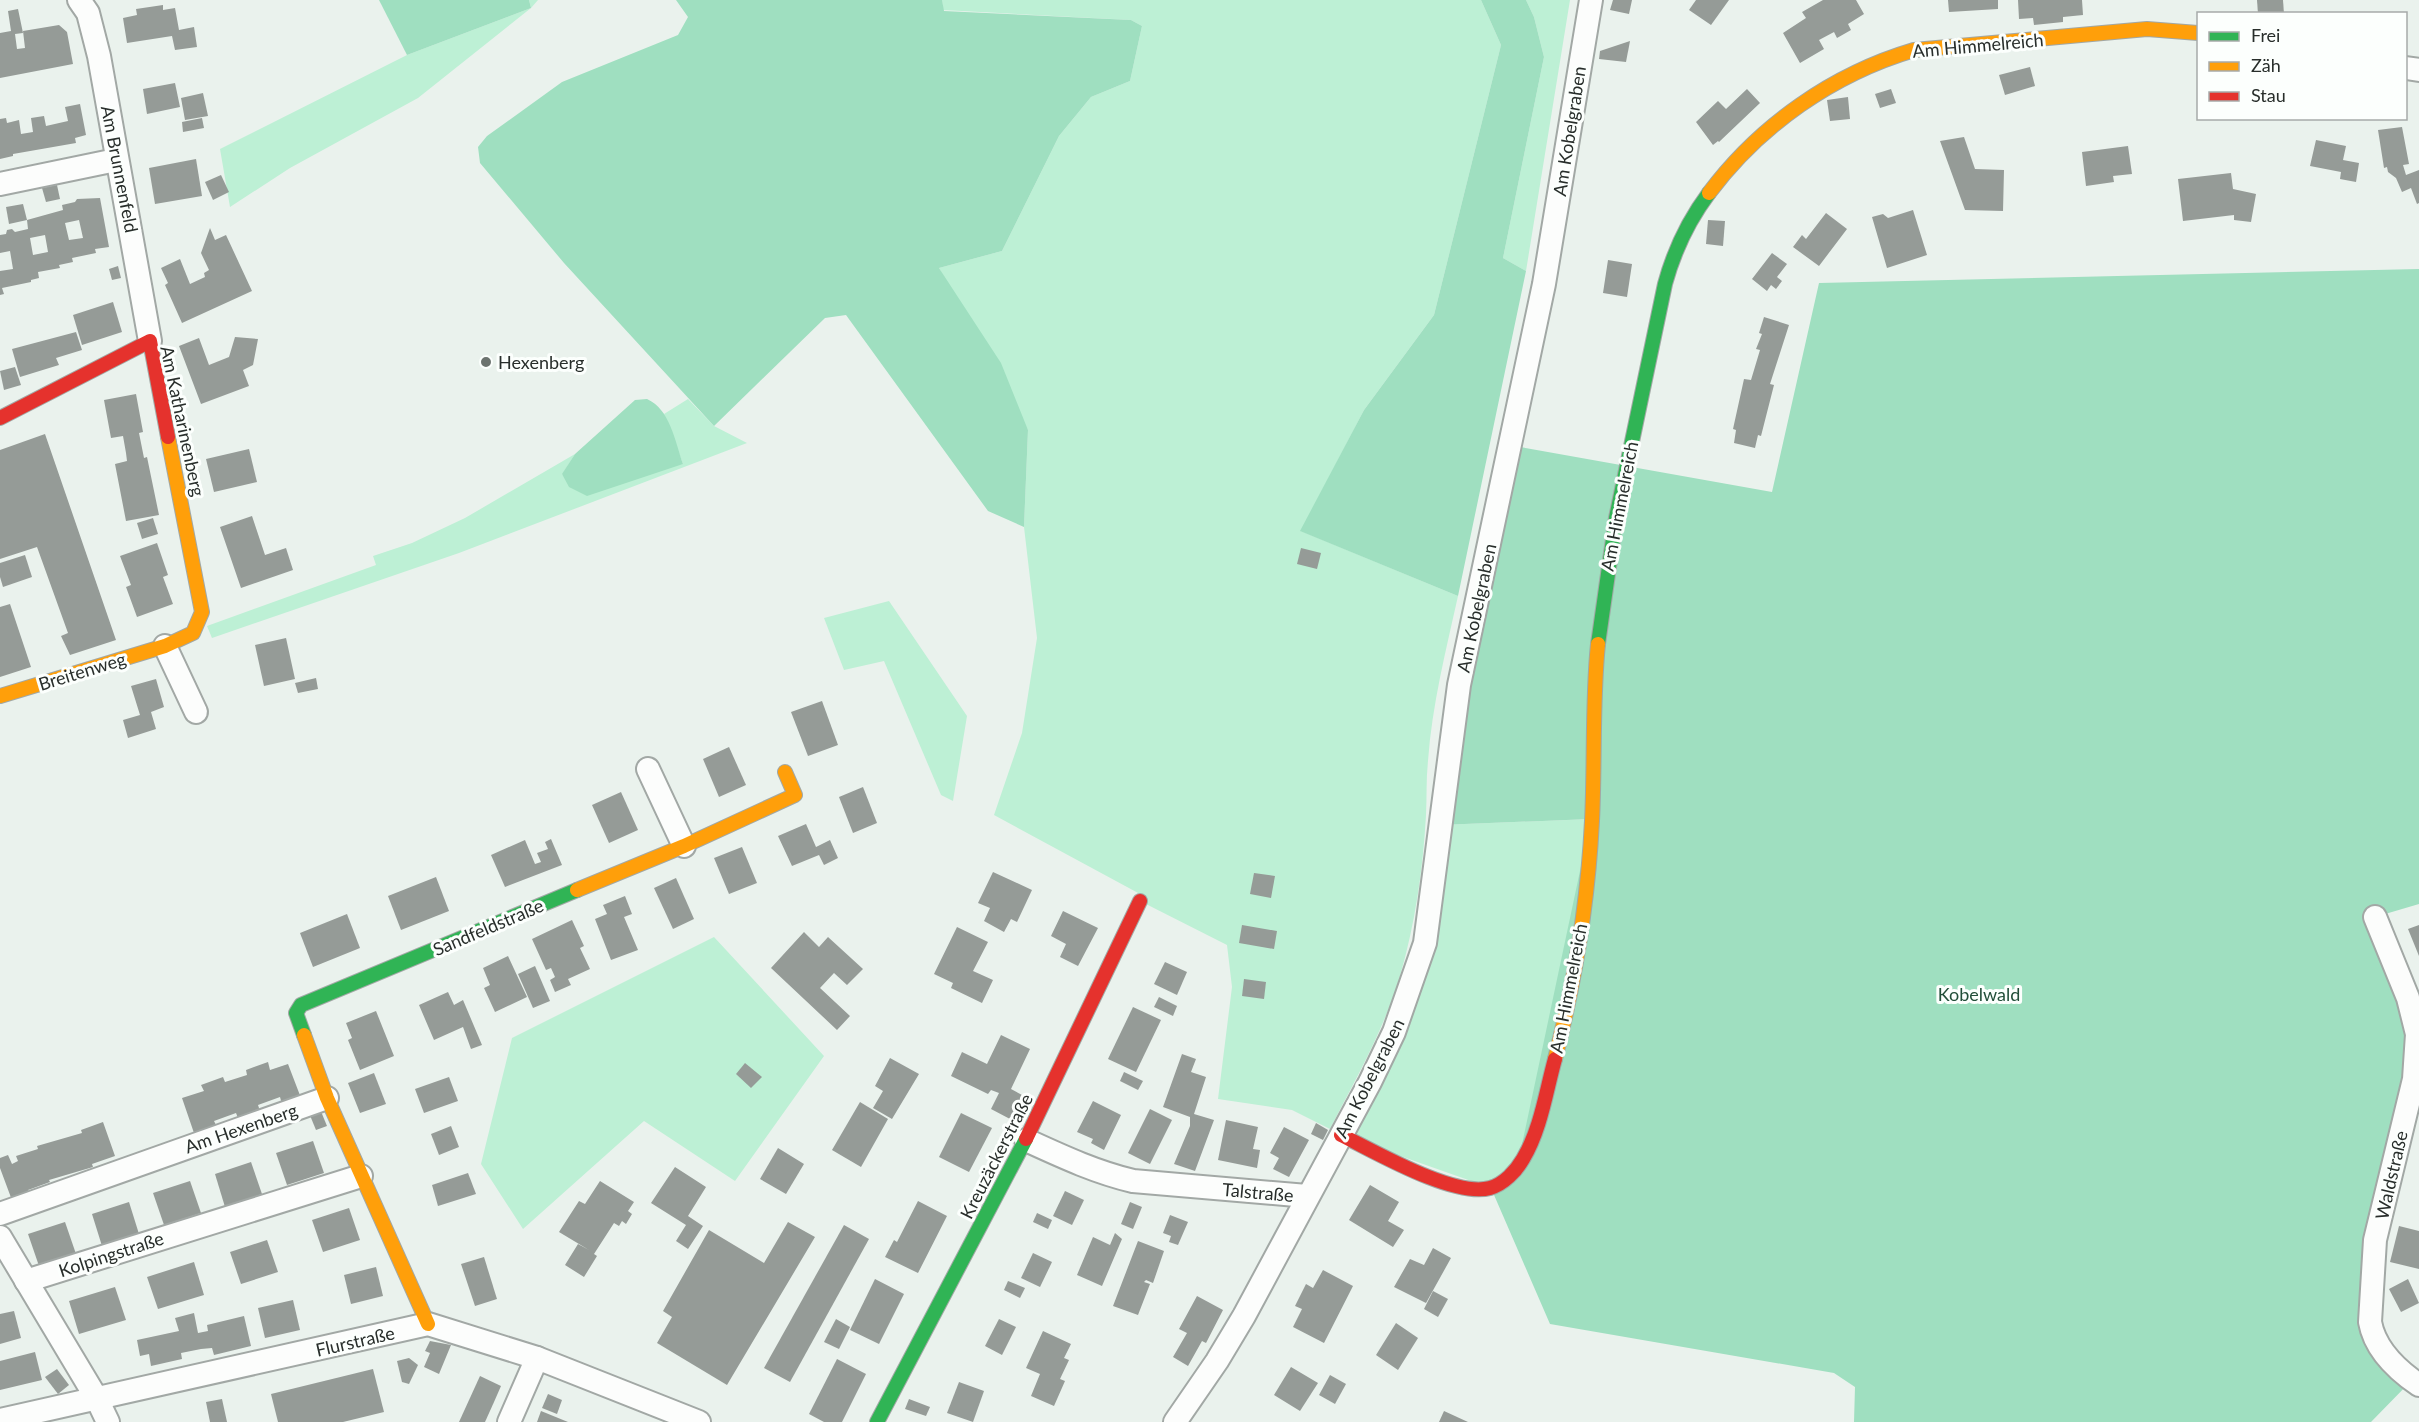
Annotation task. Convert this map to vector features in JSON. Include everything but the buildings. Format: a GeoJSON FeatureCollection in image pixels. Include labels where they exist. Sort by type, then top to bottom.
{"type":"FeatureCollection","features":[{"type":"Feature","properties":{"kind":"street","name":"Am Brunnenfeld"},"geometry":{"type":"LineString","coordinates":[[79,0],[88,14],[99,56],[150,341]]}},
{"type":"Feature","properties":{"kind":"street","name":"Am Kobelgraben"},"geometry":{"type":"LineString","coordinates":[[1307,1196],[1394,1032],[1425,944],[1459,686],[1544,285],[1591,0]]}},
{"type":"Feature","properties":{"kind":"street","name":"Am Himmelreich"},"geometry":{"type":"LineString","coordinates":[[1341,1135],[1453,1186],[1479,1191],[1491,1188],[1517,1168],[1533,1137],[1560,1041],[1581,929],[1592,819],[1594,706],[1599,624],[1626,466],[1670,266],[1694,213],[1714,187],[1762,137],[1807,99],[1856,69],[1896,54],[1914,50],[2147,29],[2197,33]]}},
{"type":"Feature","properties":{"kind":"street"},"geometry":{"type":"LineString","coordinates":[[0,184],[116,160]]}},
{"type":"Feature","properties":{"kind":"street","name":"Am Katharinenberg"},"geometry":{"type":"LineString","coordinates":[[0,418],[150,341],[202,612],[193,633]]}},
{"type":"Feature","properties":{"kind":"street","name":"Breitenweg"},"geometry":{"type":"LineString","coordinates":[[0,696],[165,646],[193,633]]}},
{"type":"Feature","properties":{"kind":"street"},"geometry":{"type":"LineString","coordinates":[[165,646],[196,712]]}},
{"type":"Feature","properties":{"kind":"street"},"geometry":{"type":"LineString","coordinates":[[648,769],[684,846]]}},
{"type":"Feature","properties":{"kind":"street","name":"Sandfeldstraße"},"geometry":{"type":"LineString","coordinates":[[327,1098],[296,1013],[301,1005],[684,846],[795,795],[785,772]]}},
{"type":"Feature","properties":{"kind":"street","name":"Kreuzäckerstraße"},"geometry":{"type":"LineString","coordinates":[[877,1422],[1026,1140],[1140,902]]}},
{"type":"Feature","properties":{"kind":"street","name":"Waldstraße"},"geometry":{"type":"LineString","coordinates":[[2374,917],[2408,998],[2417,1034],[2414,1079],[2375,1240],[2370,1322],[2372,1334],[2378,1346],[2392,1363],[2419,1385]]}},
{"type":"Feature","properties":{"kind":"street"},"geometry":{"type":"LineString","coordinates":[[327,1098],[428,1324],[537,1358],[699,1422]]}},
{"type":"Feature","properties":{"kind":"street","name":"Am Hexenberg"},"geometry":{"type":"LineString","coordinates":[[0,1214],[327,1098]]}},
{"type":"Feature","properties":{"kind":"street","name":"Talstraße"},"geometry":{"type":"LineString","coordinates":[[1026,1140],[1077,1163],[1133,1181],[1307,1196],[1244,1316],[1217,1361],[1175,1422]]}},
{"type":"Feature","properties":{"kind":"street","name":"Kolpingstraße"},"geometry":{"type":"LineString","coordinates":[[26,1281],[361,1176]]}},
{"type":"Feature","properties":{"kind":"street"},"geometry":{"type":"LineString","coordinates":[[0,1237],[97,1399],[108,1422]]}},
{"type":"Feature","properties":{"kind":"street","name":"Flurstraße"},"geometry":{"type":"LineString","coordinates":[[0,1420],[428,1324]]}},
{"type":"Feature","properties":{"kind":"street"},"geometry":{"type":"LineString","coordinates":[[509,1422],[537,1358]]}},
{"type":"Feature","properties":{"kind":"green space"},"geometry":{"type":"Polygon","coordinates":[[[379,0],[529,0],[531,8],[407,55],[379,0]]]}},
{"type":"Feature","properties":{"kind":"green space"},"geometry":{"type":"Polygon","coordinates":[[[529,0],[538,0],[531,8],[529,0]]]}},
{"type":"Feature","properties":{"kind":"green space"},"geometry":{"type":"Polygon","coordinates":[[[676,0],[942,0],[944,11],[1131,20],[1142,26],[1130,81],[1091,97],[1059,136],[1002,251],[939,268],[1001,363],[1028,430],[1024,527],[988,511],[846,315],[825,318],[714,426],[564,263],[480,163],[478,147],[487,136],[562,82],[678,35],[688,17],[676,0]]]}},
{"type":"Feature","properties":{"kind":"green space"},"geometry":{"type":"Polygon","coordinates":[[[942,0],[1481,0],[1501,45],[1434,315],[1364,410],[1301,531],[1458,596],[1433,719],[1427,768],[1423,856],[1414,917],[1405,956],[1393,996],[1377,1035],[1330,1129],[1292,1110],[1218,1099],[1232,987],[1227,945],[1140,901],[1140,894],[994,815],[1022,733],[1037,638],[1024,527],[1028,430],[939,268],[1002,251],[1059,136],[1091,97],[1130,81],[1142,26],[1131,20],[943,10],[942,0]]]}},
{"type":"Feature","properties":{"kind":"green space"},"geometry":{"type":"Polygon","coordinates":[[[1481,0],[1526,0],[1534,17],[1544,57],[1503,258],[1526,271],[1458,596],[1300,531],[1364,410],[1434,315],[1501,45],[1481,0]]]}},
{"type":"Feature","properties":{"kind":"green space"},"geometry":{"type":"Polygon","coordinates":[[[1526,0],[1570,0],[1526,271],[1503,258],[1544,57],[1534,17],[1526,0]]]}},
{"type":"Feature","properties":{"kind":"green space"},"geometry":{"type":"Polygon","coordinates":[[[531,8],[418,98],[290,168],[230,207],[220,149],[407,55],[531,8]]]}},
{"type":"Feature","properties":{"kind":"green space","name":"Kobelwald"},"geometry":{"type":"Polygon","coordinates":[[[2419,269],[2419,904],[2375,917],[2417,1034],[2370,1322],[2412,1380],[2371,1422],[1854,1422],[1855,1387],[1834,1373],[1550,1324],[1491,1188],[1517,1168],[1591,819],[1440,825],[1509,445],[1772,492],[1819,283],[2419,269]]]}},
{"type":"Feature","properties":{"kind":"green space"},"geometry":{"type":"Polygon","coordinates":[[[647,399],[661,410],[666,418],[683,464],[587,496],[569,487],[562,474],[575,454],[635,400],[647,399]]]}},
{"type":"Feature","properties":{"kind":"green space"},"geometry":{"type":"Polygon","coordinates":[[[688,399],[714,426],[747,443],[459,553],[212,638],[207,626],[376,565],[373,556],[412,543],[465,518],[575,454],[562,475],[683,464],[664,414],[688,399]]]}},
{"type":"Feature","properties":{"kind":"green space"},"geometry":{"type":"Polygon","coordinates":[[[889,601],[967,716],[953,801],[941,795],[884,661],[844,670],[824,618],[889,601]]]}},
{"type":"Feature","properties":{"kind":"green space"},"geometry":{"type":"Polygon","coordinates":[[[1592,819],[1533,1137],[1491,1188],[1341,1135],[1394,1032],[1440,825],[1592,819]]]}},
{"type":"Feature","properties":{"kind":"green space"},"geometry":{"type":"Polygon","coordinates":[[[714,937],[824,1056],[735,1181],[644,1121],[523,1229],[481,1164],[512,1038],[714,937]]]}},
{"type":"Feature","properties":{"kind":"traffic: fast"},"geometry":{"type":"LineString","coordinates":[[1598,644],[1616,518],[1665,284],[1682,237],[1709,193]]}},
{"type":"Feature","properties":{"kind":"traffic: fast"},"geometry":{"type":"LineString","coordinates":[[304,1035],[296,1013],[301,1005],[577,890]]}},
{"type":"Feature","properties":{"kind":"traffic: fast"},"geometry":{"type":"LineString","coordinates":[[877,1422],[1026,1139]]}},
{"type":"Feature","properties":{"kind":"traffic: slow"},"geometry":{"type":"LineString","coordinates":[[1709,193],[1751,145],[1800,105],[1855,73],[1914,50],[2147,29],[2197,33]]}},
{"type":"Feature","properties":{"kind":"traffic: slow"},"geometry":{"type":"LineString","coordinates":[[0,696],[165,646],[193,633],[202,612],[168,437]]}},
{"type":"Feature","properties":{"kind":"traffic: slow"},"geometry":{"type":"LineString","coordinates":[[1555,1059],[1569,1000],[1584,911],[1592,821],[1598,644]]}},
{"type":"Feature","properties":{"kind":"traffic: slow"},"geometry":{"type":"LineString","coordinates":[[577,890],[684,846],[795,795],[785,772]]}},
{"type":"Feature","properties":{"kind":"traffic: slow"},"geometry":{"type":"LineString","coordinates":[[304,1035],[327,1098],[428,1324]]}},
{"type":"Feature","properties":{"kind":"traffic: jam"},"geometry":{"type":"LineString","coordinates":[[0,418],[150,341],[168,437]]}},
{"type":"Feature","properties":{"kind":"traffic: jam"},"geometry":{"type":"LineString","coordinates":[[1026,1139],[1140,901]]}},
{"type":"Feature","properties":{"kind":"traffic: jam"},"geometry":{"type":"LineString","coordinates":[[1341,1135],[1436,1180],[1475,1189],[1490,1188],[1505,1180],[1513,1172],[1529,1147],[1539,1123],[1555,1059]]}},
{"type":"Feature","properties":{"kind":"place","name":"Hexenberg"},"geometry":{"type":"Point","coordinates":[486,362]}}]}
